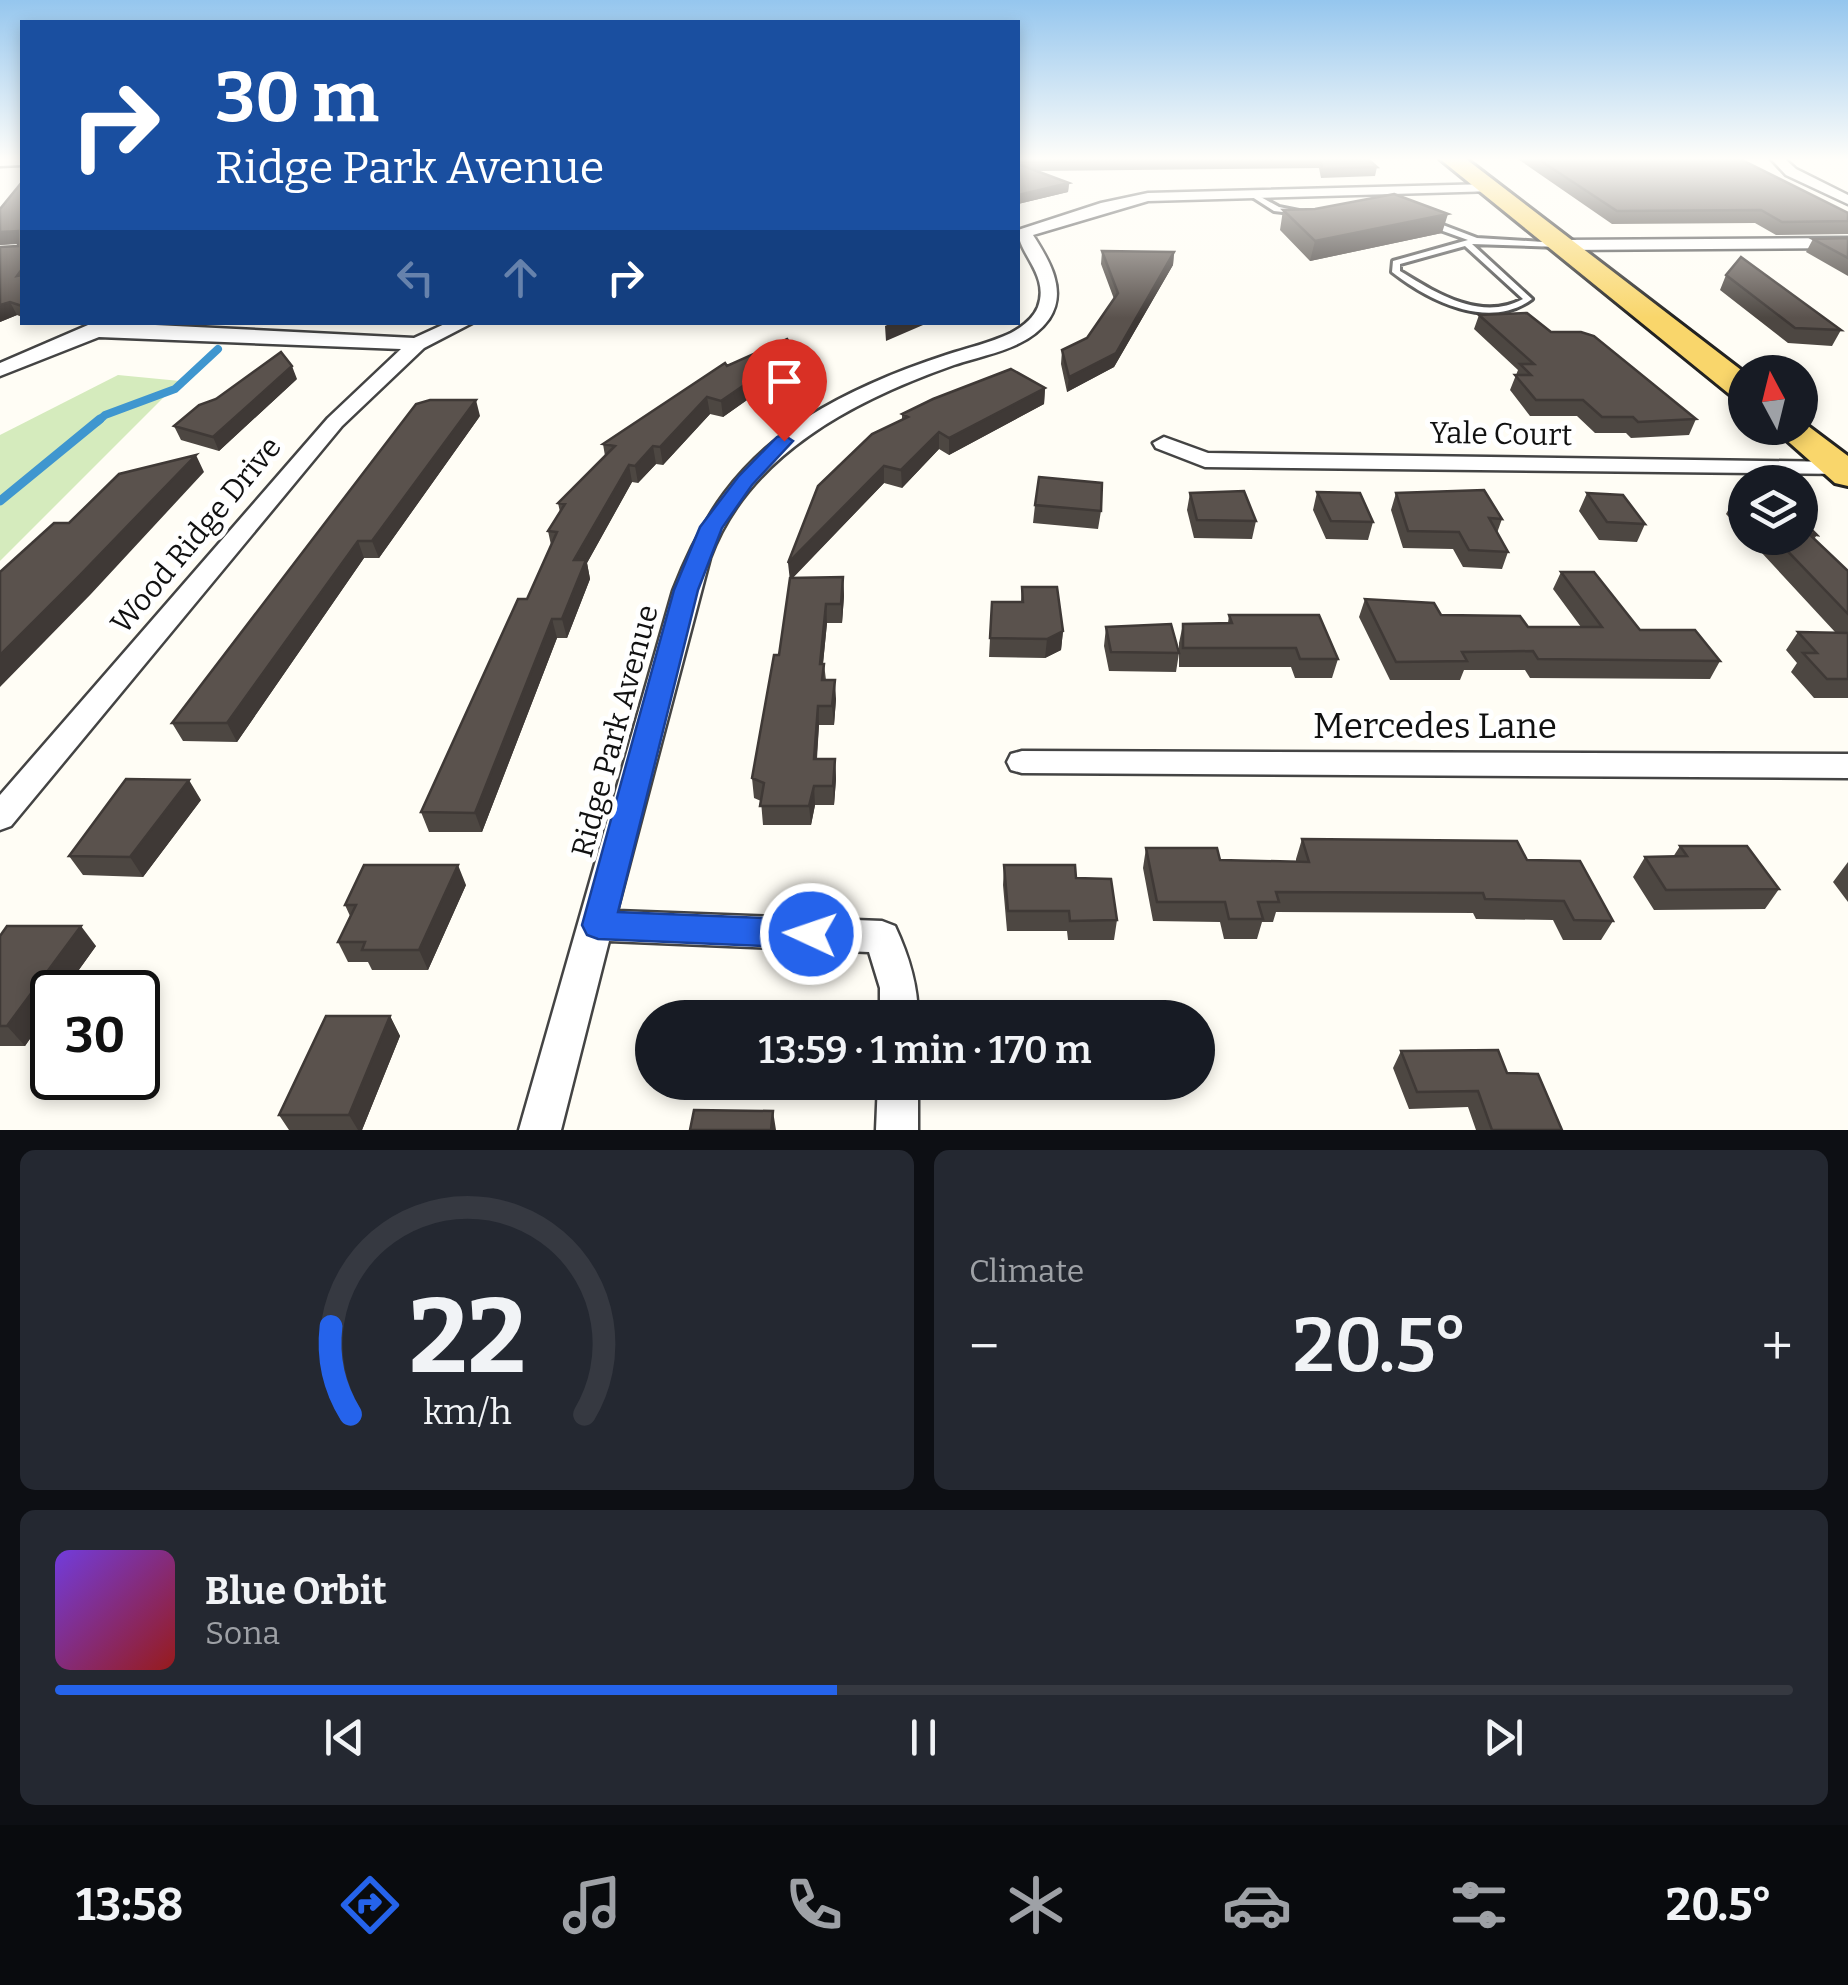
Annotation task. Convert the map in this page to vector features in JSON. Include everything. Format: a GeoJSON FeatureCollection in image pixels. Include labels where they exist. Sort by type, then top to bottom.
{"type":"FeatureCollection","features":[{"type":"Feature","properties":{"kind":"main road"},"geometry":{"type":"LineString","coordinates":[[1521,212],[1728,376]]}},
{"type":"Feature","properties":{"kind":"main road"},"geometry":{"type":"LineString","coordinates":[[1811,445],[1844,472]]}},
{"type":"Feature","properties":{"kind":"street","name":"Ridge Park Avenue"},"geometry":{"type":"LineString","coordinates":[[540,1130],[686,590],[711,527],[745,481],[784,441],[844,403],[925,368],[1014,338],[1041,318],[1049,291],[1044,264],[1021,235],[1089,212]]}},
{"type":"Feature","properties":{"kind":"street"},"geometry":{"type":"LineString","coordinates":[[1565,245],[1848,243]]}},
{"type":"Feature","properties":{"kind":"street","name":"Wood Ridge Drive"},"geometry":{"type":"LineString","coordinates":[[0,816],[335,422],[417,344],[458,325]]}},
{"type":"Feature","properties":{"kind":"street"},"geometry":{"type":"LineString","coordinates":[[0,370],[101,327],[417,344]]}},
{"type":"Feature","properties":{"kind":"street","name":"Yale Court"},"geometry":{"type":"LineString","coordinates":[[1164,443],[1205,460],[1844,472]]}},
{"type":"Feature","properties":{"kind":"street","name":"Mercedes Lane"},"geometry":{"type":"LineString","coordinates":[[1022,762],[1848,766]]}},
{"type":"Feature","properties":{"kind":"street"},"geometry":{"type":"LineString","coordinates":[[598,925],[882,937],[899,988],[899,1000]]}},
{"type":"Feature","properties":{"kind":"street"},"geometry":{"type":"LineString","coordinates":[[897,1130],[898,1100]]}},
{"type":"Feature","properties":{"kind":"lane"},"geometry":{"type":"LineString","coordinates":[[1420,219],[1471,241],[1528,299],[1520,306],[1468,308],[1445,303],[1396,272],[1396,264],[1471,241],[1565,245]]}},
{"type":"Feature","properties":{"kind":"green space"},"geometry":{"type":"Polygon","coordinates":[[[118,375],[180,381],[0,561],[0,435],[118,375]]]}},
{"type":"Feature","properties":{"kind":"building"},"geometry":{"type":"Polygon","coordinates":[[[0,212],[20,212],[20,305],[10,302],[0,305],[0,247],[18,246],[18,231],[0,232],[0,212]]]}},
{"type":"Feature","properties":{"kind":"building"},"geometry":{"type":"Polygon","coordinates":[[[1285,212],[1448,214],[1315,241],[1285,212]]]}},
{"type":"Feature","properties":{"kind":"building"},"geometry":{"type":"Polygon","coordinates":[[[1764,212],[1848,213],[1848,221],[1782,222],[1764,212]]]}},
{"type":"Feature","properties":{"kind":"building"},"geometry":{"type":"Polygon","coordinates":[[[1848,238],[1848,258],[1813,239],[1848,238]]]}},
{"type":"Feature","properties":{"kind":"building"},"geometry":{"type":"Polygon","coordinates":[[[1102,251],[1174,252],[1116,353],[1069,377],[1062,350],[1087,338],[1118,293],[1102,251]]]}},
{"type":"Feature","properties":{"kind":"building"},"geometry":{"type":"Polygon","coordinates":[[[1741,257],[1841,330],[1795,328],[1726,275],[1741,257]]]}},
{"type":"Feature","properties":{"kind":"building"},"geometry":{"type":"Polygon","coordinates":[[[1527,313],[1551,332],[1594,336],[1696,419],[1638,422],[1633,417],[1602,417],[1583,400],[1536,400],[1515,375],[1531,375],[1520,364],[1534,364],[1479,315],[1527,313]]]}},
{"type":"Feature","properties":{"kind":"building"},"geometry":{"type":"Polygon","coordinates":[[[787,339],[794,351],[721,401],[707,397],[660,447],[653,446],[635,466],[629,465],[574,560],[586,560],[562,619],[552,619],[475,813],[421,812],[518,599],[527,599],[557,532],[548,531],[565,504],[558,503],[615,446],[603,444],[725,363],[727,366],[787,339]]]}},
{"type":"Feature","properties":{"kind":"building"},"geometry":{"type":"Polygon","coordinates":[[[281,352],[292,366],[213,437],[174,426],[199,405],[216,399],[281,352]]]}},
{"type":"Feature","properties":{"kind":"building"},"geometry":{"type":"Polygon","coordinates":[[[1011,369],[1045,388],[949,438],[939,432],[901,470],[884,466],[788,563],[818,486],[872,434],[908,417],[902,414],[933,399],[1011,369]]]}},
{"type":"Feature","properties":{"kind":"building"},"geometry":{"type":"Polygon","coordinates":[[[430,400],[476,400],[372,541],[358,541],[227,723],[172,723],[416,404],[430,400]]]}},
{"type":"Feature","properties":{"kind":"building"},"geometry":{"type":"Polygon","coordinates":[[[196,455],[0,655],[0,572],[54,523],[69,523],[119,474],[196,455]]]}},
{"type":"Feature","properties":{"kind":"building"},"geometry":{"type":"Polygon","coordinates":[[[1039,477],[1102,483],[1101,511],[1035,505],[1039,477]]]}},
{"type":"Feature","properties":{"kind":"building"},"geometry":{"type":"Polygon","coordinates":[[[1484,490],[1502,519],[1489,518],[1508,552],[1469,550],[1459,532],[1408,531],[1396,493],[1484,490]]]}},
{"type":"Feature","properties":{"kind":"building"},"geometry":{"type":"Polygon","coordinates":[[[1244,491],[1256,521],[1197,520],[1190,493],[1244,491]]]}},
{"type":"Feature","properties":{"kind":"building"},"geometry":{"type":"Polygon","coordinates":[[[1317,492],[1360,493],[1373,522],[1331,521],[1317,492]]]}},
{"type":"Feature","properties":{"kind":"building"},"geometry":{"type":"Polygon","coordinates":[[[1587,493],[1623,495],[1645,524],[1607,522],[1587,493]]]}},
{"type":"Feature","properties":{"kind":"building"},"geometry":{"type":"Polygon","coordinates":[[[1818,543],[1848,571],[1848,614],[1791,555],[1818,555],[1818,543]]]}},
{"type":"Feature","properties":{"kind":"building"},"geometry":{"type":"Polygon","coordinates":[[[1561,572],[1594,572],[1640,630],[1695,630],[1720,661],[1538,659],[1533,651],[1462,652],[1467,661],[1396,662],[1365,599],[1434,603],[1441,615],[1520,616],[1528,627],[1602,627],[1561,572]]]}},
{"type":"Feature","properties":{"kind":"building"},"geometry":{"type":"Polygon","coordinates":[[[843,577],[841,604],[826,604],[820,664],[824,664],[822,680],[835,680],[832,706],[818,706],[814,759],[835,759],[833,786],[814,786],[809,806],[760,806],[764,783],[752,778],[774,655],[779,655],[790,578],[843,577]]]}},
{"type":"Feature","properties":{"kind":"building"},"geometry":{"type":"Polygon","coordinates":[[[1022,587],[1057,587],[1063,631],[1047,639],[990,638],[992,602],[1023,602],[1022,587]]]}},
{"type":"Feature","properties":{"kind":"building"},"geometry":{"type":"Polygon","coordinates":[[[1229,615],[1319,615],[1338,659],[1300,659],[1296,648],[1183,648],[1183,624],[1232,623],[1229,615]]]}},
{"type":"Feature","properties":{"kind":"building"},"geometry":{"type":"Polygon","coordinates":[[[1171,624],[1179,653],[1111,652],[1106,627],[1171,624]]]}},
{"type":"Feature","properties":{"kind":"building"},"geometry":{"type":"Polygon","coordinates":[[[1798,632],[1848,633],[1848,679],[1827,679],[1803,653],[1817,653],[1798,632]]]}},
{"type":"Feature","properties":{"kind":"building"},"geometry":{"type":"Polygon","coordinates":[[[126,779],[189,780],[130,857],[69,856],[126,779]]]}},
{"type":"Feature","properties":{"kind":"building"},"geometry":{"type":"Polygon","coordinates":[[[1302,839],[1517,841],[1527,860],[1580,861],[1613,921],[1574,920],[1564,901],[1485,899],[1483,893],[1276,892],[1279,902],[1258,902],[1263,919],[1229,919],[1225,902],[1157,902],[1146,848],[1217,848],[1220,860],[1309,862],[1302,839]]]}},
{"type":"Feature","properties":{"kind":"building"},"geometry":{"type":"Polygon","coordinates":[[[1680,846],[1747,846],[1779,889],[1666,890],[1645,857],[1687,856],[1680,846]]]}},
{"type":"Feature","properties":{"kind":"building"},"geometry":{"type":"Polygon","coordinates":[[[364,865],[458,865],[419,950],[362,950],[365,942],[338,942],[356,905],[345,905],[364,865]]]}},
{"type":"Feature","properties":{"kind":"building"},"geometry":{"type":"Polygon","coordinates":[[[1004,865],[1075,865],[1076,878],[1111,879],[1117,920],[1070,921],[1069,911],[1008,911],[1004,865]]]}},
{"type":"Feature","properties":{"kind":"building"},"geometry":{"type":"Polygon","coordinates":[[[7,926],[81,926],[48,970],[30,970],[30,995],[7,1026],[0,1026],[0,936],[7,926]]]}},
{"type":"Feature","properties":{"kind":"building"},"geometry":{"type":"Polygon","coordinates":[[[326,1016],[390,1016],[349,1115],[279,1115],[326,1016]]]}},
{"type":"Feature","properties":{"kind":"building"},"geometry":{"type":"Polygon","coordinates":[[[1498,1050],[1507,1073],[1538,1074],[1562,1130],[1492,1130],[1478,1091],[1417,1092],[1401,1051],[1498,1050]]]}},
{"type":"Feature","properties":{"kind":"building"},"geometry":{"type":"Polygon","coordinates":[[[694,1110],[773,1111],[771,1130],[690,1130],[694,1110]]]}},
{"type":"Feature","properties":{"kind":"waterway"},"geometry":{"type":"LineString","coordinates":[[97,422],[105,415],[175,389],[218,349]]}},
{"type":"Feature","properties":{"kind":"waterway"},"geometry":{"type":"LineString","coordinates":[[0,501],[100,419]]}},
{"type":"Feature","properties":{"kind":"route"},"geometry":{"type":"LineString","coordinates":[[784,441],[745,481],[711,527],[686,590],[598,925],[811,934]]}}]}
